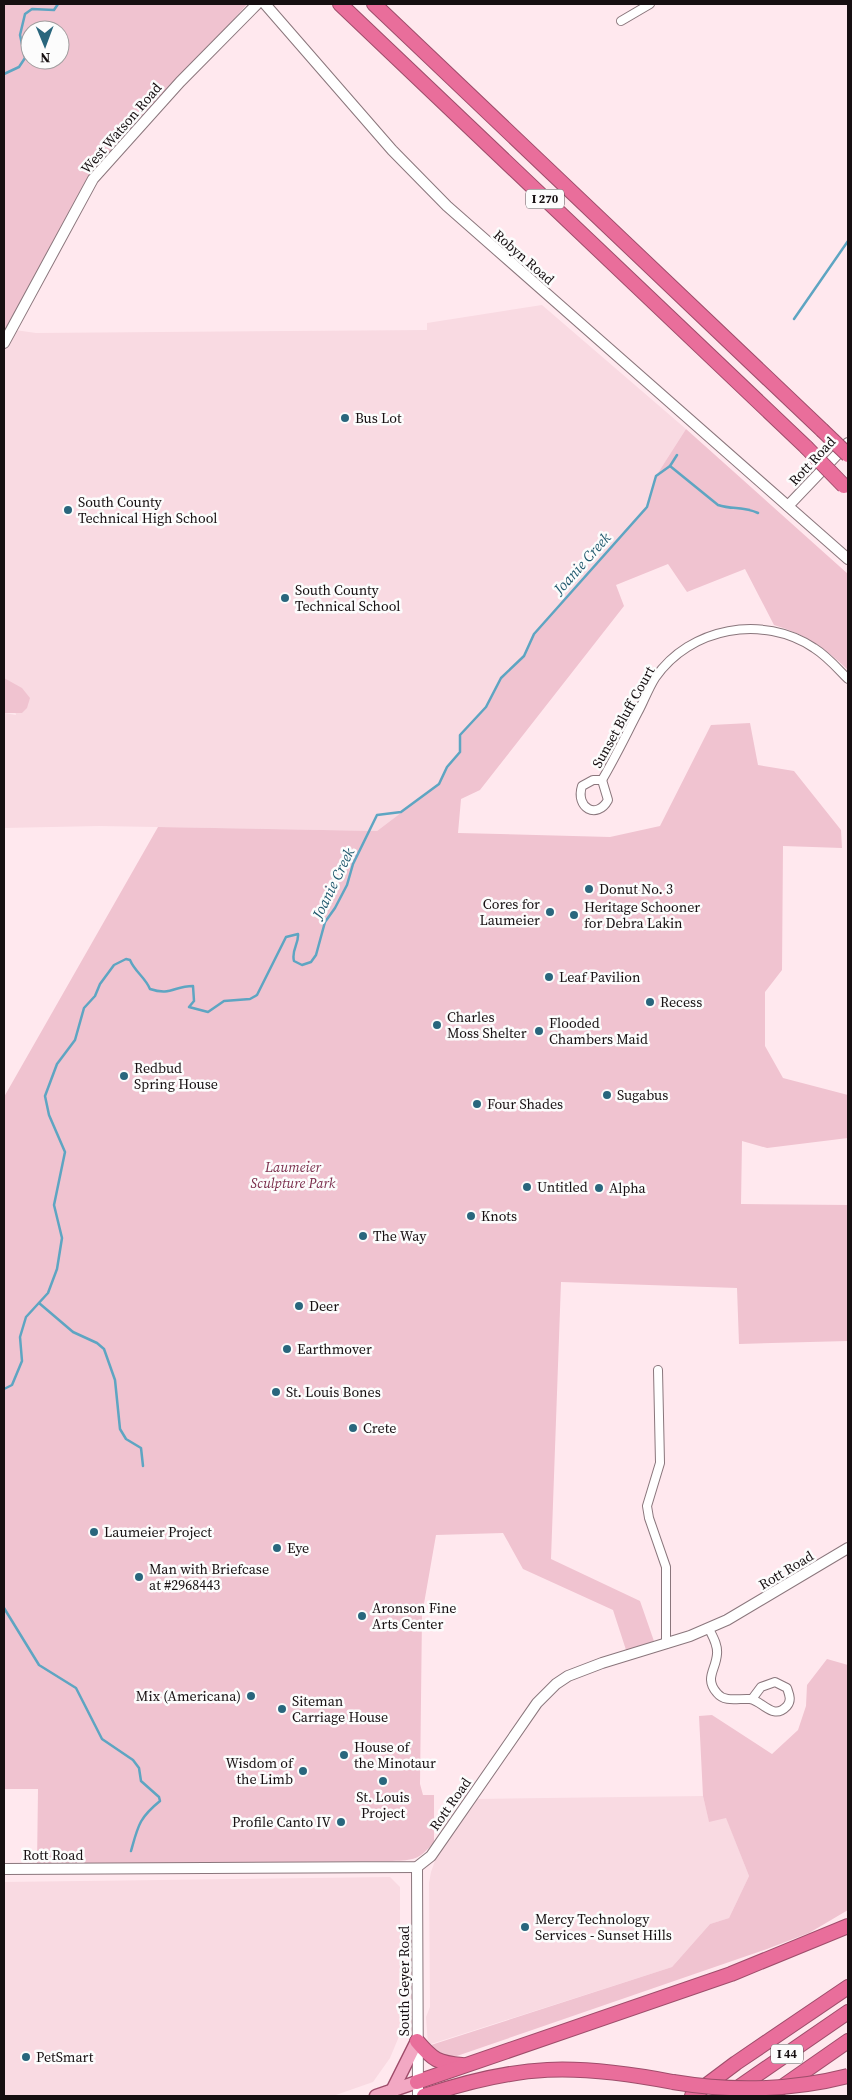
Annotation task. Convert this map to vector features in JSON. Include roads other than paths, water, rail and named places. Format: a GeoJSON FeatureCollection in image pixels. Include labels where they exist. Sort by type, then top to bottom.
{"type":"FeatureCollection","features":[{"type":"Feature","properties":{"kind":"highway","name":"I 270"},"geometry":{"type":"LineString","coordinates":[[340,4],[806,447],[846,488]]}},
{"type":"Feature","properties":{"kind":"highway","name":"I 270"},"geometry":{"type":"LineString","coordinates":[[374,4],[848,455]]}},
{"type":"Feature","properties":{"kind":"highway"},"geometry":{"type":"LineString","coordinates":[[818,1938],[848,1917]]}},
{"type":"Feature","properties":{"kind":"highway"},"geometry":{"type":"LineString","coordinates":[[417,2089],[465,2066],[731,1974],[848,1926]]}},
{"type":"Feature","properties":{"kind":"highway"},"geometry":{"type":"LineString","coordinates":[[692,2096],[736,2063],[848,1987]]}},
{"type":"Feature","properties":{"kind":"highway","name":"I 44"},"geometry":{"type":"LineString","coordinates":[[726,2096],[848,2012]]}},
{"type":"Feature","properties":{"kind":"highway"},"geometry":{"type":"LineString","coordinates":[[418,2041],[433,2058],[445,2063],[465,2066]]}},
{"type":"Feature","properties":{"kind":"highway","name":"I 44"},"geometry":{"type":"LineString","coordinates":[[769,2096],[848,2041]]}},
{"type":"Feature","properties":{"kind":"highway"},"geometry":{"type":"LineString","coordinates":[[424,2096],[446,2092],[490,2076],[551,2068],[612,2072],[734,2090],[795,2087],[848,2076]]}},
{"type":"Feature","properties":{"kind":"main road"},"geometry":{"type":"LineString","coordinates":[[392,2091],[418,2041]]}},
{"type":"Feature","properties":{"kind":"main road"},"geometry":{"type":"LineString","coordinates":[[376,2096],[392,2091],[417,2089]]}},
{"type":"Feature","properties":{"kind":"street","name":"West Watson Road"},"geometry":{"type":"LineString","coordinates":[[4,343],[96,174],[180,82],[257,4]]}},
{"type":"Feature","properties":{"kind":"street","name":"Robyn Road"},"geometry":{"type":"LineString","coordinates":[[265,4],[392,150],[447,206],[788,506]]}},
{"type":"Feature","properties":{"kind":"street"},"geometry":{"type":"LineString","coordinates":[[622,21],[650,4]]}},
{"type":"Feature","properties":{"kind":"street","name":"Rott Road"},"geometry":{"type":"LineString","coordinates":[[848,443],[788,506],[848,559]]}},
{"type":"Feature","properties":{"kind":"street","name":"Sunset Bluff Court"},"geometry":{"type":"LineString","coordinates":[[602,780],[593,780],[582,786],[580,794],[582,804],[587,808],[596,810],[605,806],[608,800],[602,780],[655,679],[678,653],[703,638],[730,630],[746,629],[787,634],[814,648],[848,679]]}},
{"type":"Feature","properties":{"kind":"street"},"geometry":{"type":"LineString","coordinates":[[658,1370],[660,1463],[647,1506],[649,1518],[666,1567],[666,1644]]}},
{"type":"Feature","properties":{"kind":"street","name":"Rott Road"},"geometry":{"type":"LineString","coordinates":[[4,1869],[417,1866],[430,1856],[537,1703],[552,1687],[585,1669],[666,1644],[709,1628],[748,1609],[848,1548]]}},
{"type":"Feature","properties":{"kind":"street"},"geometry":{"type":"LineString","coordinates":[[709,1628],[716,1645],[717,1655],[710,1673],[710,1684],[718,1695],[728,1700],[752,1699],[768,1711],[780,1711],[789,1702],[790,1695],[787,1688],[775,1682],[761,1688],[752,1699]]}},
{"type":"Feature","properties":{"kind":"street","name":"South Geyer Road"},"geometry":{"type":"LineString","coordinates":[[417,1866],[417,2089]]}},
{"type":"Feature","properties":{"kind":"waterway"},"geometry":{"type":"LineString","coordinates":[[4,74],[19,67],[25,58],[20,35],[25,14],[32,9],[54,10],[58,4]]}},
{"type":"Feature","properties":{"kind":"waterway"},"geometry":{"type":"LineString","coordinates":[[794,319],[848,241]]}},
{"type":"Feature","properties":{"kind":"waterway","name":"Joanie Creek"},"geometry":{"type":"LineString","coordinates":[[4,1389],[12,1385],[22,1361],[20,1337],[26,1317],[48,1293],[57,1269],[62,1238],[54,1205],[65,1152],[49,1115],[45,1096],[57,1064],[75,1040],[84,1008],[95,996],[100,984],[114,965],[126,959],[130,960],[150,989],[168,991],[193,986],[194,1001],[189,1007],[208,1012],[224,1001],[250,999],[257,995],[286,937],[298,934],[293,957],[294,961],[302,965],[311,962],[316,955],[325,922],[347,885],[353,864],[377,815],[401,812],[439,784],[447,767],[460,752],[460,735],[486,707],[501,678],[524,656],[534,634],[647,507],[656,476],[670,466],[677,455]]}},
{"type":"Feature","properties":{"kind":"waterway"},"geometry":{"type":"LineString","coordinates":[[670,466],[718,505],[758,513]]}},
{"type":"Feature","properties":{"kind":"waterway"},"geometry":{"type":"LineString","coordinates":[[39,1303],[73,1332],[97,1343],[104,1349],[115,1380],[120,1429],[126,1439],[141,1448],[143,1466]]}},
{"type":"Feature","properties":{"kind":"waterway","name":"Joanie Creek"},"geometry":{"type":"LineString","coordinates":[[4,1608],[39,1665],[76,1688],[102,1739],[133,1760],[139,1768],[141,1781],[159,1797],[160,1801],[140,1823],[131,1851]]}},
{"type":"Feature","properties":{"kind":"place","name":"Bus Lot"},"geometry":{"type":"Point","coordinates":[345,418]}},
{"type":"Feature","properties":{"kind":"place","name":"South County Technical High School"},"geometry":{"type":"Point","coordinates":[68,510]}},
{"type":"Feature","properties":{"kind":"place","name":"South County Technical School"},"geometry":{"type":"Point","coordinates":[285,598]}},
{"type":"Feature","properties":{"kind":"place","name":"Donut No. 3"},"geometry":{"type":"Point","coordinates":[589,889]}},
{"type":"Feature","properties":{"kind":"place","name":"Cores for Laumeier"},"geometry":{"type":"Point","coordinates":[550,912]}},
{"type":"Feature","properties":{"kind":"place","name":"Heritage Schooner for Debra Lakin"},"geometry":{"type":"Point","coordinates":[574,915]}},
{"type":"Feature","properties":{"kind":"place","name":"Leaf Pavilion"},"geometry":{"type":"Point","coordinates":[549,977]}},
{"type":"Feature","properties":{"kind":"place","name":"Recess"},"geometry":{"type":"Point","coordinates":[650,1002]}},
{"type":"Feature","properties":{"kind":"place","name":"Charles Moss Shelter"},"geometry":{"type":"Point","coordinates":[437,1025]}},
{"type":"Feature","properties":{"kind":"place","name":"Flooded Chambers Maid"},"geometry":{"type":"Point","coordinates":[539,1031]}},
{"type":"Feature","properties":{"kind":"place","name":"Redbud Spring House"},"geometry":{"type":"Point","coordinates":[124,1076]}},
{"type":"Feature","properties":{"kind":"place","name":"Sugabus"},"geometry":{"type":"Point","coordinates":[607,1095]}},
{"type":"Feature","properties":{"kind":"place","name":"Four Shades"},"geometry":{"type":"Point","coordinates":[477,1104]}},
{"type":"Feature","properties":{"kind":"place","name":"Untitled"},"geometry":{"type":"Point","coordinates":[527,1187]}},
{"type":"Feature","properties":{"kind":"place","name":"Alpha"},"geometry":{"type":"Point","coordinates":[599,1188]}},
{"type":"Feature","properties":{"kind":"place","name":"Knots"},"geometry":{"type":"Point","coordinates":[471,1216]}},
{"type":"Feature","properties":{"kind":"place","name":"The Way"},"geometry":{"type":"Point","coordinates":[363,1236]}},
{"type":"Feature","properties":{"kind":"place","name":"Deer"},"geometry":{"type":"Point","coordinates":[299,1306]}},
{"type":"Feature","properties":{"kind":"place","name":"Earthmover"},"geometry":{"type":"Point","coordinates":[287,1349]}},
{"type":"Feature","properties":{"kind":"place","name":"St. Louis Bones"},"geometry":{"type":"Point","coordinates":[276,1392]}},
{"type":"Feature","properties":{"kind":"place","name":"Crete"},"geometry":{"type":"Point","coordinates":[353,1428]}},
{"type":"Feature","properties":{"kind":"place","name":"Laumeier Project"},"geometry":{"type":"Point","coordinates":[94,1532]}},
{"type":"Feature","properties":{"kind":"place","name":"Eye"},"geometry":{"type":"Point","coordinates":[277,1548]}},
{"type":"Feature","properties":{"kind":"place","name":"Man with Briefcase at #2968443"},"geometry":{"type":"Point","coordinates":[139,1577]}},
{"type":"Feature","properties":{"kind":"place","name":"Aronson Fine Arts Center"},"geometry":{"type":"Point","coordinates":[362,1616]}},
{"type":"Feature","properties":{"kind":"place","name":"Mix (Americana)"},"geometry":{"type":"Point","coordinates":[251,1696]}},
{"type":"Feature","properties":{"kind":"place","name":"Siteman Carriage House"},"geometry":{"type":"Point","coordinates":[282,1709]}},
{"type":"Feature","properties":{"kind":"place","name":"House of the Minotaur"},"geometry":{"type":"Point","coordinates":[344,1755]}},
{"type":"Feature","properties":{"kind":"place","name":"Wisdom of the Limb"},"geometry":{"type":"Point","coordinates":[303,1771]}},
{"type":"Feature","properties":{"kind":"place","name":"St. Louis Project"},"geometry":{"type":"Point","coordinates":[383,1781]}},
{"type":"Feature","properties":{"kind":"place","name":"Profile Canto IV"},"geometry":{"type":"Point","coordinates":[341,1822]}},
{"type":"Feature","properties":{"kind":"place","name":"Mercy Technology Services - Sunset Hills"},"geometry":{"type":"Point","coordinates":[525,1927]}},
{"type":"Feature","properties":{"kind":"place","name":"PetSmart"},"geometry":{"type":"Point","coordinates":[26,2057]}},
{"type":"Feature","properties":{"kind":"park label","name":"Laumeier Sculpture Park"},"geometry":{"type":"Point","coordinates":[293,1176]}}]}
